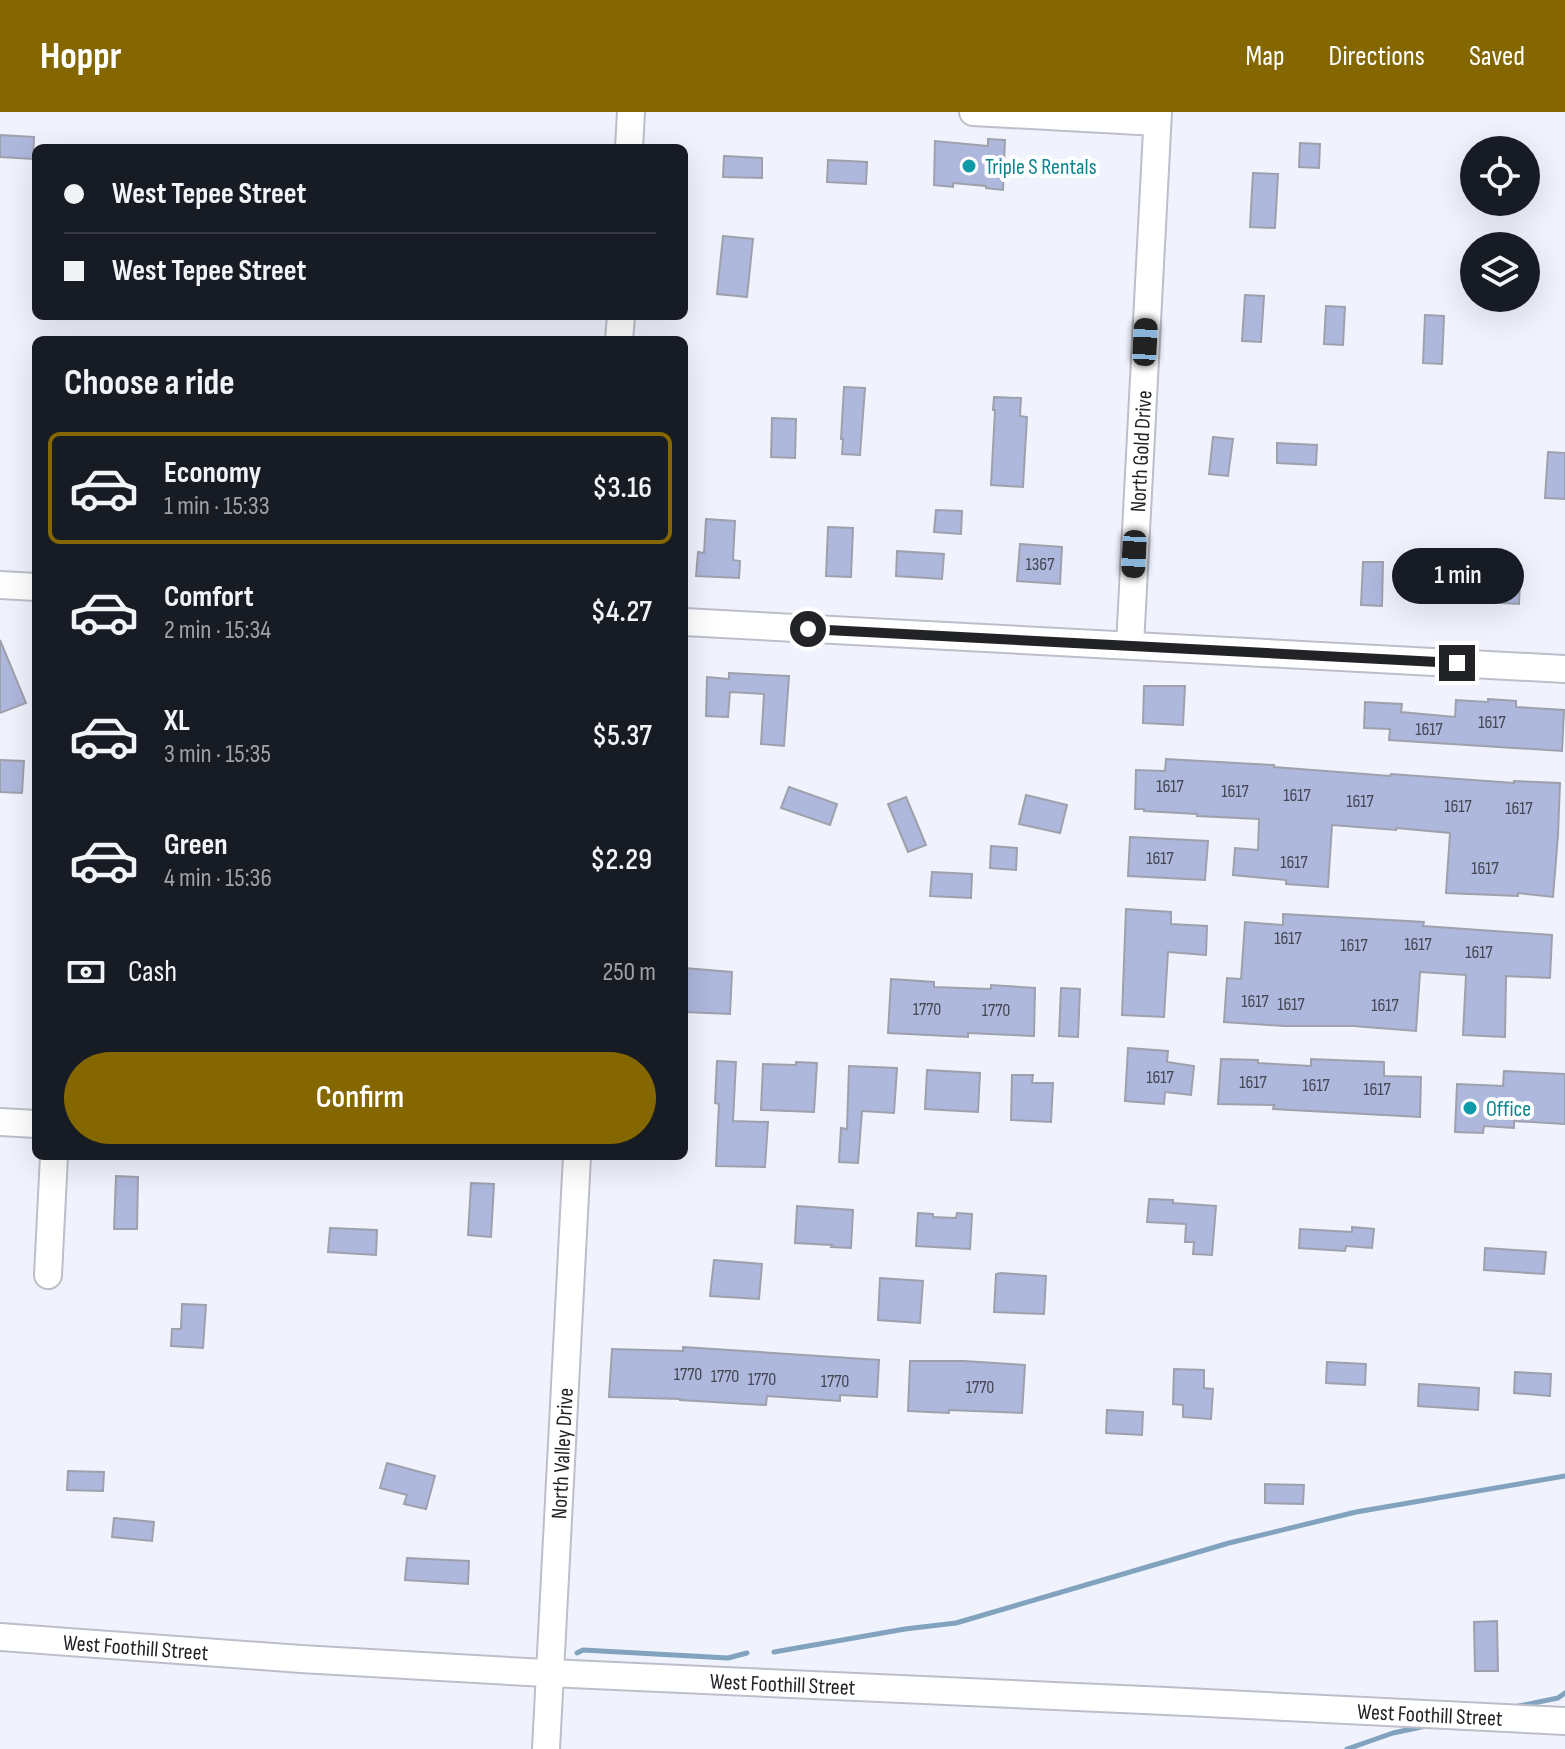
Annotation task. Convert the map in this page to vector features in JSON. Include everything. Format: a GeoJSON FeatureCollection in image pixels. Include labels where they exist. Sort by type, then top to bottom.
{"type":"FeatureCollection","features":[{"type":"Feature","properties":{"kind":"street"},"geometry":{"type":"LineString","coordinates":[[629,144],[631,112]]}},
{"type":"Feature","properties":{"kind":"street"},"geometry":{"type":"LineString","coordinates":[[973,112],[1158,117]]}},
{"type":"Feature","properties":{"kind":"street","name":"North Gold Drive"},"geometry":{"type":"LineString","coordinates":[[1130,645],[1158,117]]}},
{"type":"Feature","properties":{"kind":"street"},"geometry":{"type":"LineString","coordinates":[[0,585],[32,587]]}},
{"type":"Feature","properties":{"kind":"street"},"geometry":{"type":"LineString","coordinates":[[688,622],[1565,669]]}},
{"type":"Feature","properties":{"kind":"street"},"geometry":{"type":"LineString","coordinates":[[0,1122],[32,1124]]}},
{"type":"Feature","properties":{"kind":"street"},"geometry":{"type":"LineString","coordinates":[[48,1275],[54,1160]]}},
{"type":"Feature","properties":{"kind":"street","name":"North Valley Drive"},"geometry":{"type":"LineString","coordinates":[[546,1749],[577,1160]]}},
{"type":"Feature","properties":{"kind":"street","name":"West Foothill Street"},"geometry":{"type":"LineString","coordinates":[[0,1637],[549,1674],[1565,1721]]}},
{"type":"Feature","properties":{"kind":"building"},"geometry":{"type":"Polygon","coordinates":[[[0,135],[34,137],[32,159],[0,157],[0,135]]]}},
{"type":"Feature","properties":{"kind":"building","name":"Triple S Rentals"},"geometry":{"type":"Polygon","coordinates":[[[988,139],[1005,140],[1003,190],[953,183],[953,187],[934,185],[935,141],[988,146],[988,139]]]}},
{"type":"Feature","properties":{"kind":"building"},"geometry":{"type":"Polygon","coordinates":[[[1300,143],[1320,144],[1319,168],[1299,167],[1300,143]]]}},
{"type":"Feature","properties":{"kind":"building"},"geometry":{"type":"Polygon","coordinates":[[[724,156],[762,158],[762,178],[723,177],[724,156]]]}},
{"type":"Feature","properties":{"kind":"building"},"geometry":{"type":"Polygon","coordinates":[[[828,160],[867,162],[866,184],[827,182],[828,160]]]}},
{"type":"Feature","properties":{"kind":"building"},"geometry":{"type":"Polygon","coordinates":[[[1253,173],[1278,174],[1275,228],[1250,227],[1253,173]]]}},
{"type":"Feature","properties":{"kind":"building"},"geometry":{"type":"Polygon","coordinates":[[[723,236],[753,239],[747,297],[717,294],[723,236]]]}},
{"type":"Feature","properties":{"kind":"building"},"geometry":{"type":"Polygon","coordinates":[[[1245,295],[1264,296],[1261,342],[1242,341],[1245,295]]]}},
{"type":"Feature","properties":{"kind":"building"},"geometry":{"type":"Polygon","coordinates":[[[1326,306],[1345,307],[1343,345],[1324,344],[1326,306]]]}},
{"type":"Feature","properties":{"kind":"building"},"geometry":{"type":"Polygon","coordinates":[[[1425,315],[1444,316],[1442,364],[1423,363],[1425,315]]]}},
{"type":"Feature","properties":{"kind":"building"},"geometry":{"type":"Polygon","coordinates":[[[844,387],[865,388],[860,455],[842,454],[844,387]]]}},
{"type":"Feature","properties":{"kind":"building"},"geometry":{"type":"Polygon","coordinates":[[[994,397],[1021,398],[1020,416],[1027,417],[1023,487],[991,485],[994,397]]]}},
{"type":"Feature","properties":{"kind":"building"},"geometry":{"type":"Polygon","coordinates":[[[772,418],[796,419],[795,458],[771,457],[772,418]]]}},
{"type":"Feature","properties":{"kind":"building"},"geometry":{"type":"Polygon","coordinates":[[[1213,437],[1233,439],[1228,476],[1209,474],[1213,437]]]}},
{"type":"Feature","properties":{"kind":"building"},"geometry":{"type":"Polygon","coordinates":[[[1277,443],[1317,445],[1316,465],[1277,463],[1277,443]]]}},
{"type":"Feature","properties":{"kind":"building"},"geometry":{"type":"Polygon","coordinates":[[[1548,452],[1565,453],[1565,499],[1545,498],[1548,452]]]}},
{"type":"Feature","properties":{"kind":"building"},"geometry":{"type":"Polygon","coordinates":[[[936,510],[962,511],[961,534],[934,532],[936,510]]]}},
{"type":"Feature","properties":{"kind":"building"},"geometry":{"type":"Polygon","coordinates":[[[706,519],[735,521],[733,560],[740,561],[739,578],[696,576],[698,552],[704,553],[706,519]]]}},
{"type":"Feature","properties":{"kind":"building"},"geometry":{"type":"Polygon","coordinates":[[[828,527],[853,528],[851,577],[826,576],[828,527]]]}},
{"type":"Feature","properties":{"kind":"building"},"geometry":{"type":"Polygon","coordinates":[[[1020,544],[1062,547],[1060,584],[1017,581],[1020,544]]]}},
{"type":"Feature","properties":{"kind":"building"},"geometry":{"type":"Polygon","coordinates":[[[897,551],[944,554],[942,579],[896,576],[897,551]]]}},
{"type":"Feature","properties":{"kind":"building"},"geometry":{"type":"Polygon","coordinates":[[[1363,562],[1383,562],[1382,606],[1361,605],[1363,562]]]}},
{"type":"Feature","properties":{"kind":"building"},"geometry":{"type":"Polygon","coordinates":[[[1485,580],[1520,582],[1519,604],[1484,602],[1485,580]]]}},
{"type":"Feature","properties":{"kind":"building"},"geometry":{"type":"Polygon","coordinates":[[[0,640],[26,703],[0,713],[0,640]]]}},
{"type":"Feature","properties":{"kind":"building"},"geometry":{"type":"Polygon","coordinates":[[[729,673],[789,676],[784,746],[761,744],[764,694],[730,692],[728,717],[706,716],[707,677],[729,679],[729,673]]]}},
{"type":"Feature","properties":{"kind":"building"},"geometry":{"type":"Polygon","coordinates":[[[1144,686],[1185,686],[1183,725],[1143,723],[1144,686]]]}},
{"type":"Feature","properties":{"kind":"building"},"geometry":{"type":"Polygon","coordinates":[[[1488,699],[1516,701],[1516,707],[1564,710],[1562,751],[1389,740],[1390,729],[1364,728],[1365,702],[1402,704],[1401,712],[1455,717],[1456,700],[1488,702],[1488,699]]]}},
{"type":"Feature","properties":{"kind":"building"},"geometry":{"type":"Polygon","coordinates":[[[1166,759],[1390,776],[1560,783],[1553,897],[1518,893],[1518,896],[1446,893],[1450,833],[1396,828],[1332,825],[1328,887],[1233,875],[1235,848],[1258,850],[1259,819],[1135,809],[1136,770],[1165,771],[1166,759]]]}},
{"type":"Feature","properties":{"kind":"building"},"geometry":{"type":"Polygon","coordinates":[[[0,760],[24,761],[22,793],[0,792],[0,760]]]}},
{"type":"Feature","properties":{"kind":"building"},"geometry":{"type":"Polygon","coordinates":[[[789,787],[837,804],[830,825],[781,808],[789,787]]]}},
{"type":"Feature","properties":{"kind":"building"},"geometry":{"type":"Polygon","coordinates":[[[1026,795],[1067,805],[1060,833],[1019,824],[1026,795]]]}},
{"type":"Feature","properties":{"kind":"building"},"geometry":{"type":"Polygon","coordinates":[[[906,797],[926,845],[908,852],[888,804],[906,797]]]}},
{"type":"Feature","properties":{"kind":"building"},"geometry":{"type":"Polygon","coordinates":[[[1130,837],[1208,841],[1205,880],[1128,876],[1130,837]]]}},
{"type":"Feature","properties":{"kind":"building"},"geometry":{"type":"Polygon","coordinates":[[[991,846],[1017,848],[1016,870],[990,868],[991,846]]]}},
{"type":"Feature","properties":{"kind":"building"},"geometry":{"type":"Polygon","coordinates":[[[932,872],[972,874],[971,898],[930,896],[932,872]]]}},
{"type":"Feature","properties":{"kind":"building"},"geometry":{"type":"Polygon","coordinates":[[[1126,909],[1171,912],[1171,924],[1207,926],[1206,955],[1168,952],[1164,1017],[1122,1015],[1126,909]]]}},
{"type":"Feature","properties":{"kind":"building"},"geometry":{"type":"Polygon","coordinates":[[[1283,914],[1424,922],[1423,926],[1552,935],[1550,978],[1506,976],[1505,1037],[1463,1035],[1466,975],[1420,972],[1416,1031],[1224,1022],[1227,978],[1241,979],[1245,922],[1283,925],[1283,914]]]}},
{"type":"Feature","properties":{"kind":"building"},"geometry":{"type":"Polygon","coordinates":[[[688,968],[732,972],[730,1014],[688,1012],[688,968]]]}},
{"type":"Feature","properties":{"kind":"building"},"geometry":{"type":"Polygon","coordinates":[[[891,979],[934,982],[934,987],[991,989],[991,985],[1035,988],[1034,1036],[888,1033],[891,979]]]}},
{"type":"Feature","properties":{"kind":"building"},"geometry":{"type":"Polygon","coordinates":[[[1061,988],[1080,989],[1078,1037],[1059,1036],[1061,988]]]}},
{"type":"Feature","properties":{"kind":"building"},"geometry":{"type":"Polygon","coordinates":[[[1128,1048],[1168,1051],[1167,1062],[1194,1066],[1191,1095],[1165,1092],[1164,1104],[1125,1101],[1128,1048]]]}},
{"type":"Feature","properties":{"kind":"building"},"geometry":{"type":"Polygon","coordinates":[[[1221,1059],[1311,1066],[1311,1059],[1384,1062],[1384,1076],[1421,1077],[1420,1117],[1273,1109],[1274,1105],[1218,1104],[1221,1059]]]}},
{"type":"Feature","properties":{"kind":"building"},"geometry":{"type":"Polygon","coordinates":[[[717,1061],[736,1062],[733,1121],[768,1122],[765,1167],[716,1166],[719,1104],[715,1103],[717,1061]]]}},
{"type":"Feature","properties":{"kind":"building"},"geometry":{"type":"Polygon","coordinates":[[[796,1062],[817,1063],[814,1112],[761,1110],[763,1064],[796,1065],[796,1062]]]}},
{"type":"Feature","properties":{"kind":"building"},"geometry":{"type":"Polygon","coordinates":[[[849,1066],[897,1068],[894,1113],[862,1111],[858,1163],[839,1162],[841,1128],[847,1129],[849,1066]]]}},
{"type":"Feature","properties":{"kind":"building"},"geometry":{"type":"Polygon","coordinates":[[[927,1070],[980,1073],[978,1112],[925,1109],[927,1070]]]}},
{"type":"Feature","properties":{"kind":"building"},"geometry":{"type":"Polygon","coordinates":[[[1504,1071],[1565,1074],[1565,1124],[1514,1121],[1514,1128],[1484,1126],[1483,1133],[1455,1132],[1457,1084],[1503,1086],[1504,1071]]]}},
{"type":"Feature","properties":{"kind":"building"},"geometry":{"type":"Polygon","coordinates":[[[1012,1075],[1033,1075],[1032,1083],[1053,1083],[1051,1122],[1011,1120],[1012,1075]]]}},
{"type":"Feature","properties":{"kind":"building"},"geometry":{"type":"Polygon","coordinates":[[[116,1176],[138,1177],[137,1229],[114,1229],[116,1176]]]}},
{"type":"Feature","properties":{"kind":"building"},"geometry":{"type":"Polygon","coordinates":[[[471,1183],[494,1184],[491,1237],[468,1235],[471,1183]]]}},
{"type":"Feature","properties":{"kind":"building"},"geometry":{"type":"Polygon","coordinates":[[[1149,1199],[1216,1206],[1212,1255],[1193,1254],[1194,1242],[1185,1242],[1186,1224],[1147,1222],[1149,1199]]]}},
{"type":"Feature","properties":{"kind":"building"},"geometry":{"type":"Polygon","coordinates":[[[797,1206],[853,1210],[851,1248],[795,1243],[797,1206]]]}},
{"type":"Feature","properties":{"kind":"building"},"geometry":{"type":"Polygon","coordinates":[[[918,1213],[956,1218],[957,1213],[972,1214],[970,1249],[916,1246],[918,1213]]]}},
{"type":"Feature","properties":{"kind":"building"},"geometry":{"type":"Polygon","coordinates":[[[1352,1227],[1374,1229],[1372,1248],[1346,1246],[1345,1251],[1299,1248],[1300,1229],[1352,1232],[1352,1227]]]}},
{"type":"Feature","properties":{"kind":"building"},"geometry":{"type":"Polygon","coordinates":[[[330,1228],[377,1230],[376,1255],[328,1252],[330,1228]]]}},
{"type":"Feature","properties":{"kind":"building"},"geometry":{"type":"Polygon","coordinates":[[[1485,1248],[1546,1252],[1544,1274],[1484,1270],[1485,1248]]]}},
{"type":"Feature","properties":{"kind":"building"},"geometry":{"type":"Polygon","coordinates":[[[714,1260],[762,1264],[759,1299],[710,1296],[714,1260]]]}},
{"type":"Feature","properties":{"kind":"building"},"geometry":{"type":"Polygon","coordinates":[[[996,1274],[1046,1276],[1044,1314],[994,1312],[996,1274]]]}},
{"type":"Feature","properties":{"kind":"building"},"geometry":{"type":"Polygon","coordinates":[[[880,1278],[923,1281],[920,1323],[878,1320],[880,1278]]]}},
{"type":"Feature","properties":{"kind":"building"},"geometry":{"type":"Polygon","coordinates":[[[182,1304],[206,1305],[203,1348],[171,1346],[172,1329],[181,1329],[182,1304]]]}},
{"type":"Feature","properties":{"kind":"building"},"geometry":{"type":"Polygon","coordinates":[[[683,1347],[879,1360],[877,1397],[840,1395],[840,1401],[767,1396],[766,1405],[609,1397],[612,1349],[683,1351],[683,1347]]]}},
{"type":"Feature","properties":{"kind":"building"},"geometry":{"type":"Polygon","coordinates":[[[910,1361],[1025,1365],[1022,1413],[908,1411],[910,1361]]]}},
{"type":"Feature","properties":{"kind":"building"},"geometry":{"type":"Polygon","coordinates":[[[1327,1362],[1366,1364],[1365,1385],[1326,1383],[1327,1362]]]}},
{"type":"Feature","properties":{"kind":"building"},"geometry":{"type":"Polygon","coordinates":[[[1174,1369],[1204,1370],[1204,1388],[1213,1389],[1211,1419],[1183,1417],[1183,1405],[1173,1404],[1174,1369]]]}},
{"type":"Feature","properties":{"kind":"building"},"geometry":{"type":"Polygon","coordinates":[[[1515,1372],[1551,1374],[1550,1396],[1514,1393],[1515,1372]]]}},
{"type":"Feature","properties":{"kind":"building"},"geometry":{"type":"Polygon","coordinates":[[[1419,1384],[1479,1388],[1478,1410],[1418,1406],[1419,1384]]]}},
{"type":"Feature","properties":{"kind":"building"},"geometry":{"type":"Polygon","coordinates":[[[1107,1410],[1143,1412],[1142,1435],[1106,1433],[1107,1410]]]}},
{"type":"Feature","properties":{"kind":"building"},"geometry":{"type":"Polygon","coordinates":[[[387,1463],[435,1476],[426,1509],[404,1504],[407,1495],[380,1488],[387,1463]]]}},
{"type":"Feature","properties":{"kind":"building"},"geometry":{"type":"Polygon","coordinates":[[[68,1471],[104,1472],[103,1491],[67,1490],[68,1471]]]}},
{"type":"Feature","properties":{"kind":"building"},"geometry":{"type":"Polygon","coordinates":[[[1265,1484],[1304,1485],[1303,1504],[1265,1503],[1265,1484]]]}},
{"type":"Feature","properties":{"kind":"building"},"geometry":{"type":"Polygon","coordinates":[[[114,1518],[154,1522],[152,1541],[112,1537],[114,1518]]]}},
{"type":"Feature","properties":{"kind":"building"},"geometry":{"type":"Polygon","coordinates":[[[407,1558],[469,1561],[468,1584],[405,1580],[407,1558]]]}},
{"type":"Feature","properties":{"kind":"building"},"geometry":{"type":"Polygon","coordinates":[[[1497,1621],[1498,1671],[1475,1671],[1474,1622],[1497,1621]]]}},
{"type":"Feature","properties":{"kind":"waterway"},"geometry":{"type":"LineString","coordinates":[[774,1652],[956,1623],[1229,1543],[1356,1512],[1565,1476]]}},
{"type":"Feature","properties":{"kind":"waterway"},"geometry":{"type":"LineString","coordinates":[[577,1653],[583,1650],[728,1658],[747,1653]]}},
{"type":"Feature","properties":{"kind":"waterway"},"geometry":{"type":"LineString","coordinates":[[1514,1707],[1558,1698],[1565,1693]]}},
{"type":"Feature","properties":{"kind":"waterway"},"geometry":{"type":"LineString","coordinates":[[1347,1749],[1393,1733],[1426,1726]]}},
{"type":"Feature","properties":{"kind":"place","name":"Triple S Rentals"},"geometry":{"type":"Point","coordinates":[969,166]}},
{"type":"Feature","properties":{"kind":"place","name":"Office"},"geometry":{"type":"Point","coordinates":[1470,1108]}},
{"type":"Feature","properties":{"kind":"route"},"geometry":{"type":"LineString","coordinates":[[808,629],[1457,663]]}}]}
